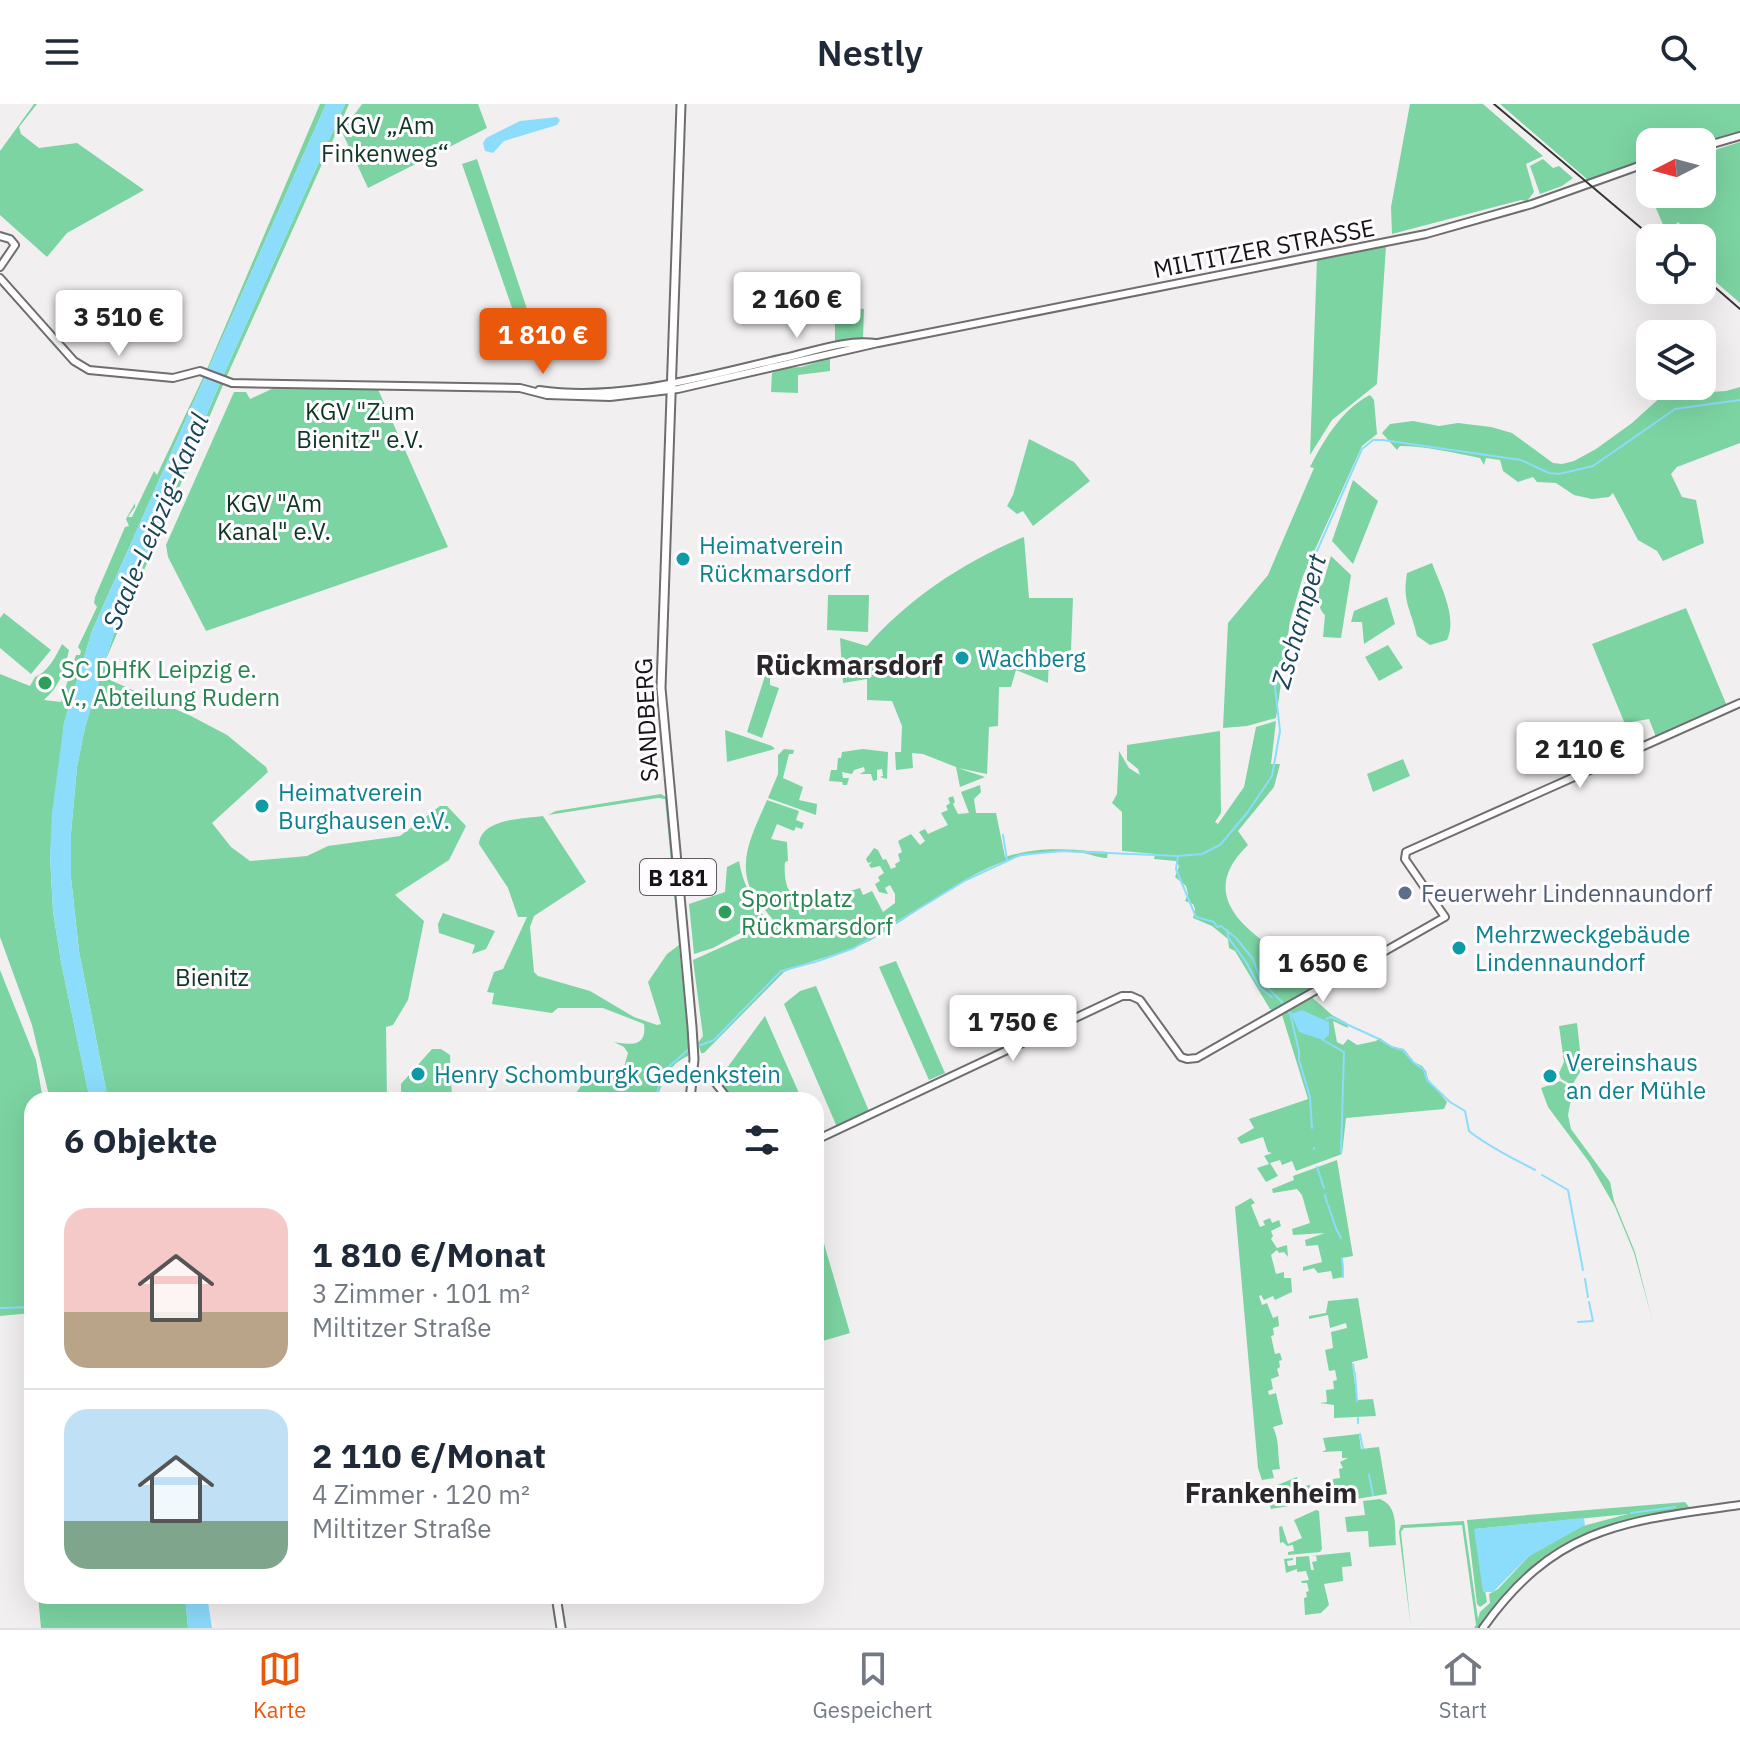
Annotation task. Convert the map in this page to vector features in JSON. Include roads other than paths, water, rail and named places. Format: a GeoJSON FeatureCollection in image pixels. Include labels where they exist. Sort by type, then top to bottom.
{"type":"FeatureCollection","features":[{"type":"Feature","properties":{"kind":"main road","name":"B 181"},"geometry":{"type":"LineString","coordinates":[[670,387],[681,104]]}},
{"type":"Feature","properties":{"kind":"main road","name":"SANDBERG"},"geometry":{"type":"LineString","coordinates":[[670,387],[661,688],[693,1073]]}},
{"type":"Feature","properties":{"kind":"main road","name":"B 181"},"geometry":{"type":"LineString","coordinates":[[691,1092],[693,1073]]}},
{"type":"Feature","properties":{"kind":"main road"},"geometry":{"type":"LineString","coordinates":[[557,1604],[561,1628]]}},
{"type":"Feature","properties":{"kind":"street"},"geometry":{"type":"LineString","coordinates":[[1716,143],[1740,136]]}},
{"type":"Feature","properties":{"kind":"street","name":"MILTITZER STRASSE"},"geometry":{"type":"LineString","coordinates":[[0,278],[84,369],[178,378],[195,371],[227,382],[520,388],[621,397],[1426,234],[1532,204],[1636,167]]}},
{"type":"Feature","properties":{"kind":"street"},"geometry":{"type":"LineString","coordinates":[[0,236],[10,239],[15,245],[0,267]]}},
{"type":"Feature","properties":{"kind":"street"},"geometry":{"type":"LineString","coordinates":[[824,1136],[1122,996],[1140,1000],[1173,1050],[1181,1057],[1197,1058],[1445,917],[1405,855],[1637,747],[1740,703]]}},
{"type":"Feature","properties":{"kind":"street"},"geometry":{"type":"LineString","coordinates":[[693,1073],[713,1080],[723,1092]]}},
{"type":"Feature","properties":{"kind":"street"},"geometry":{"type":"LineString","coordinates":[[1483,1628],[1524,1577],[1577,1541],[1634,1521],[1740,1505]]}},
{"type":"Feature","properties":{"kind":"water","name":"Saale-Leipzig-Kanal"},"geometry":{"type":"Polygon","coordinates":[[[326,104],[345,104],[223,376],[114,633],[85,727],[77,767],[71,833],[71,878],[79,951],[106,1092],[88,1092],[61,962],[53,911],[50,855],[52,813],[64,723],[92,631],[326,104]]]}},
{"type":"Feature","properties":{"kind":"water"},"geometry":{"type":"Polygon","coordinates":[[[557,117],[560,120],[557,125],[504,141],[493,153],[485,151],[483,143],[486,138],[520,121],[557,117]]]}},
{"type":"Feature","properties":{"kind":"water"},"geometry":{"type":"Polygon","coordinates":[[[1302,1010],[1329,1022],[1329,1035],[1323,1040],[1299,1032],[1291,1014],[1302,1010]]]}},
{"type":"Feature","properties":{"kind":"water"},"geometry":{"type":"Polygon","coordinates":[[[1584,1518],[1585,1525],[1528,1557],[1493,1592],[1483,1592],[1474,1529],[1584,1518]]]}},
{"type":"Feature","properties":{"kind":"water"},"geometry":{"type":"Polygon","coordinates":[[[186,1604],[208,1604],[212,1628],[188,1628],[186,1604]]]}},
{"type":"Feature","properties":{"kind":"waterway","name":"Zschampert"},"geometry":{"type":"LineString","coordinates":[[698,1046],[714,1040],[781,971],[854,948],[966,880],[1020,855],[1062,851],[1178,856],[1202,854],[1220,845],[1272,776],[1280,731],[1275,687],[1286,661],[1309,569],[1362,449],[1373,440],[1521,460],[1549,473],[1559,474],[1593,466],[1675,409],[1740,400]]}},
{"type":"Feature","properties":{"kind":"waterway"},"geometry":{"type":"LineString","coordinates":[[1003,835],[1007,860]]}},
{"type":"Feature","properties":{"kind":"waterway"},"geometry":{"type":"LineString","coordinates":[[1178,856],[1176,869],[1196,917],[1214,922],[1236,938],[1253,959],[1261,981],[1283,1003]]}},
{"type":"Feature","properties":{"kind":"waterway"},"geometry":{"type":"LineString","coordinates":[[1227,930],[1228,937],[1260,988],[1272,997]]}},
{"type":"Feature","properties":{"kind":"waterway"},"geometry":{"type":"LineString","coordinates":[[1288,1011],[1291,1014]]}},
{"type":"Feature","properties":{"kind":"waterway"},"geometry":{"type":"LineString","coordinates":[[1290,1013],[1310,1097],[1312,1128]]}},
{"type":"Feature","properties":{"kind":"waterway"},"geometry":{"type":"LineString","coordinates":[[1326,1019],[1331,1017],[1403,1050],[1424,1070],[1427,1080],[1450,1102],[1465,1111],[1469,1131],[1535,1170]]}},
{"type":"Feature","properties":{"kind":"waterway"},"geometry":{"type":"LineString","coordinates":[[1323,1040],[1344,1052],[1341,1153]]}},
{"type":"Feature","properties":{"kind":"waterway","name":"Zschampert"},"geometry":{"type":"LineString","coordinates":[[657,1092],[666,1069],[689,1049]]}},
{"type":"Feature","properties":{"kind":"waterway"},"geometry":{"type":"LineString","coordinates":[[1317,1167],[1324,1188]]}},
{"type":"Feature","properties":{"kind":"waterway"},"geometry":{"type":"LineString","coordinates":[[1542,1175],[1568,1190],[1583,1270]]}},
{"type":"Feature","properties":{"kind":"waterway"},"geometry":{"type":"LineString","coordinates":[[1325,1195],[1327,1203]]}},
{"type":"Feature","properties":{"kind":"waterway"},"geometry":{"type":"LineString","coordinates":[[1328,1205],[1337,1231]]}},
{"type":"Feature","properties":{"kind":"waterway"},"geometry":{"type":"LineString","coordinates":[[1338,1232],[1341,1238]]}},
{"type":"Feature","properties":{"kind":"waterway"},"geometry":{"type":"LineString","coordinates":[[1342,1258],[1343,1268]]}},
{"type":"Feature","properties":{"kind":"waterway"},"geometry":{"type":"LineString","coordinates":[[1343,1269],[1343,1277]]}},
{"type":"Feature","properties":{"kind":"waterway"},"geometry":{"type":"LineString","coordinates":[[1585,1279],[1588,1297]]}},
{"type":"Feature","properties":{"kind":"waterway"},"geometry":{"type":"LineString","coordinates":[[1578,1322],[1593,1321],[1589,1302]]}},
{"type":"Feature","properties":{"kind":"waterway","name":"Zschampert"},"geometry":{"type":"LineString","coordinates":[[0,1308],[24,1307]]}},
{"type":"Feature","properties":{"kind":"waterway"},"geometry":{"type":"LineString","coordinates":[[1353,1364],[1354,1372]]}},
{"type":"Feature","properties":{"kind":"waterway"},"geometry":{"type":"LineString","coordinates":[[1355,1373],[1357,1401]]}},
{"type":"Feature","properties":{"kind":"waterway"},"geometry":{"type":"LineString","coordinates":[[1358,1418],[1358,1423]]}},
{"type":"Feature","properties":{"kind":"waterway"},"geometry":{"type":"LineString","coordinates":[[1360,1434],[1363,1449]]}},
{"type":"Feature","properties":{"kind":"waterway"},"geometry":{"type":"LineString","coordinates":[[1369,1475],[1373,1495]]}},
{"type":"Feature","properties":{"kind":"waterway"},"geometry":{"type":"LineString","coordinates":[[1631,1513],[1675,1507]]}},
{"type":"Feature","properties":{"kind":"railway"},"geometry":{"type":"LineString","coordinates":[[1494,104],[1636,224]]}},
{"type":"Feature","properties":{"kind":"railway"},"geometry":{"type":"LineString","coordinates":[[1716,288],[1740,309]]}},
{"type":"Feature","properties":{"kind":"place","name":"Heimatverein Rückmarsdorf"},"geometry":{"type":"Point","coordinates":[683,559]}},
{"type":"Feature","properties":{"kind":"place","name":"Wachberg"},"geometry":{"type":"Point","coordinates":[962,658]}},
{"type":"Feature","properties":{"kind":"place","name":"SC DHfK Leipzig e. V., Abteilung Rudern"},"geometry":{"type":"Point","coordinates":[45,683]}},
{"type":"Feature","properties":{"kind":"place","name":"Heimatverein Burghausen e.V."},"geometry":{"type":"Point","coordinates":[262,806]}},
{"type":"Feature","properties":{"kind":"place","name":"Feuerwehr Lindennaundorf"},"geometry":{"type":"Point","coordinates":[1405,893]}},
{"type":"Feature","properties":{"kind":"place","name":"Sportplatz Rückmarsdorf"},"geometry":{"type":"Point","coordinates":[725,912]}},
{"type":"Feature","properties":{"kind":"place","name":"Mehrzweckgebäude Lindennaundorf"},"geometry":{"type":"Point","coordinates":[1459,948]}},
{"type":"Feature","properties":{"kind":"place","name":"Henry Schomburgk Gedenkstein"},"geometry":{"type":"Point","coordinates":[418,1074]}},
{"type":"Feature","properties":{"kind":"place","name":"Vereinshaus an der Mühle"},"geometry":{"type":"Point","coordinates":[1550,1076]}},
{"type":"Feature","properties":{"kind":"district","name":"Rückmarsdorf"},"geometry":{"type":"Point","coordinates":[849,664]}},
{"type":"Feature","properties":{"kind":"district","name":"Frankenheim"},"geometry":{"type":"Point","coordinates":[1271,1492]}},
{"type":"Feature","properties":{"kind":"park label","name":"KGV „Am Finkenweg“"},"geometry":{"type":"Point","coordinates":[385,139]}},
{"type":"Feature","properties":{"kind":"park label","name":"KGV \"Zum Bienitz\" e.V."},"geometry":{"type":"Point","coordinates":[360,425]}},
{"type":"Feature","properties":{"kind":"park label","name":"KGV \"Am Kanal\" e.V."},"geometry":{"type":"Point","coordinates":[274,517]}},
{"type":"Feature","properties":{"kind":"park label","name":"Bienitz"},"geometry":{"type":"Point","coordinates":[212,977]}}]}
